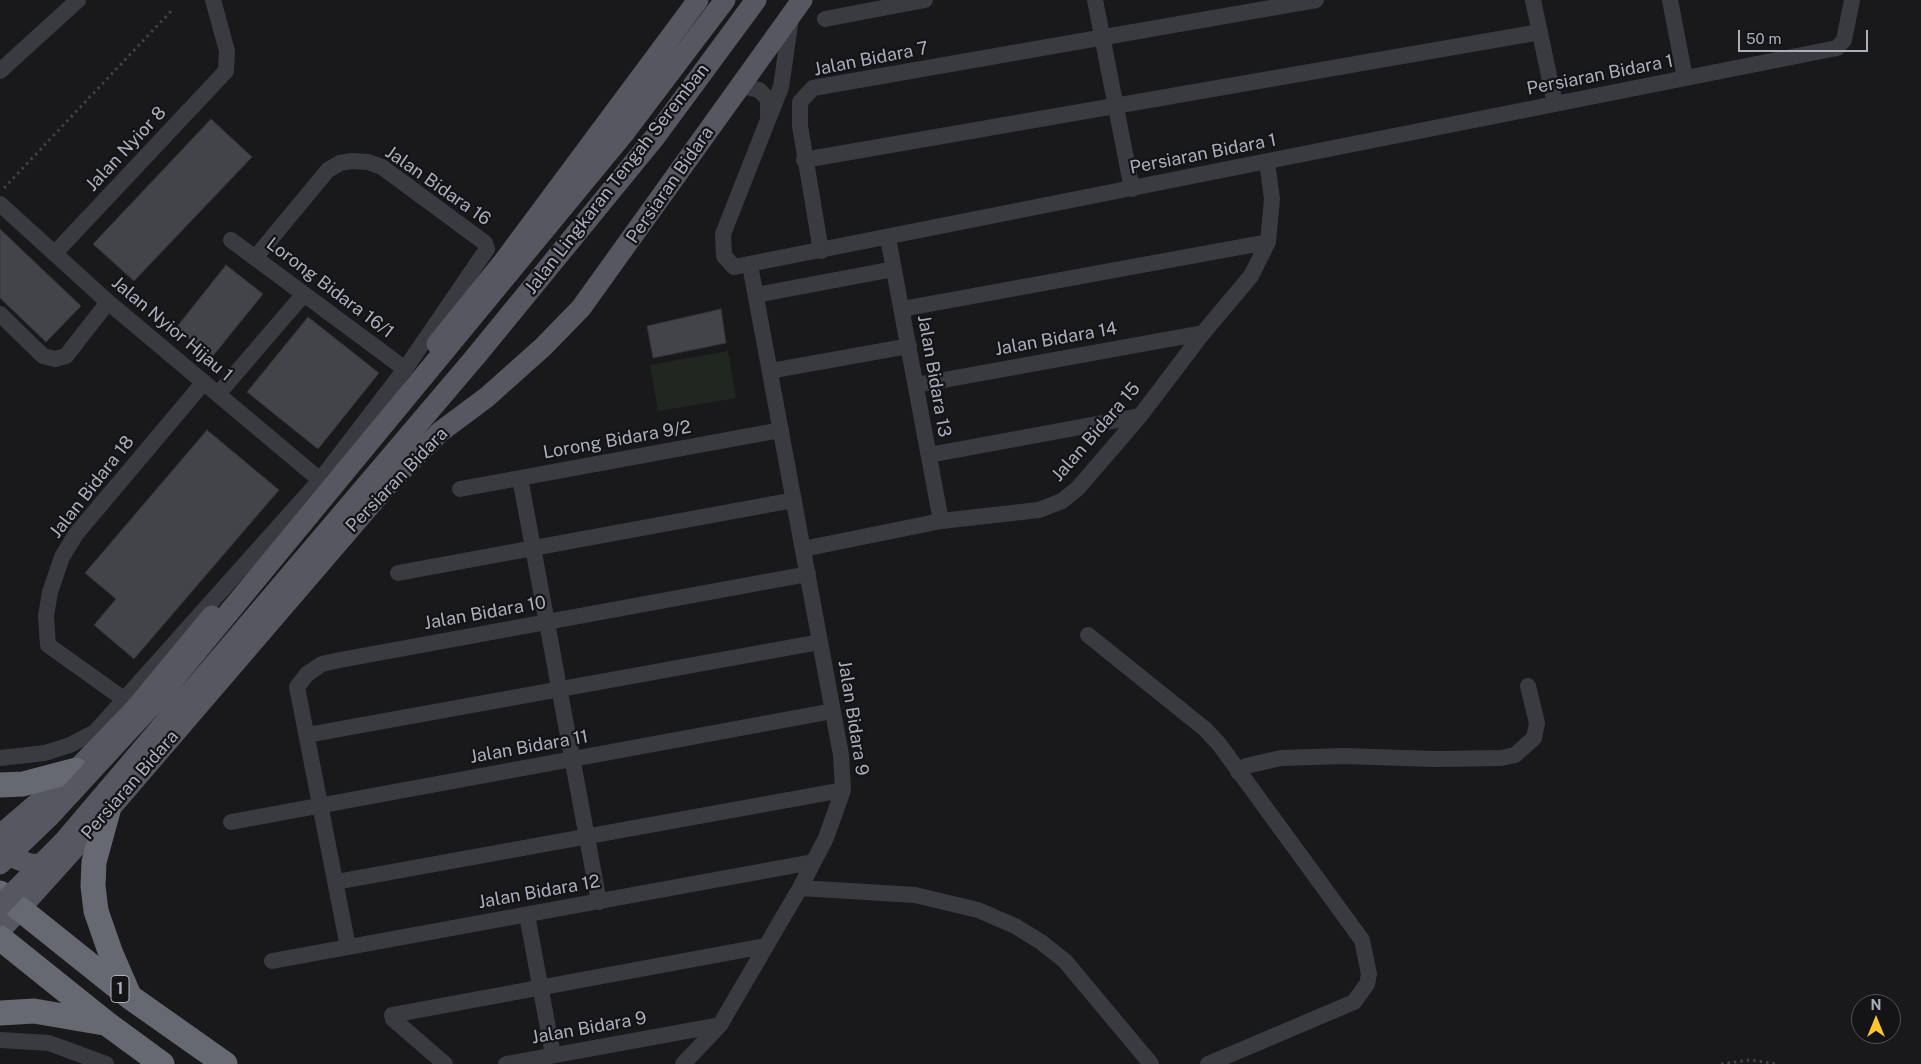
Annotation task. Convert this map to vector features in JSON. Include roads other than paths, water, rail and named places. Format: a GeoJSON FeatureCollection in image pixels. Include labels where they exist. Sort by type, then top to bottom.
{"type":"FeatureCollection","features":[{"type":"Feature","properties":{"kind":"highway"},"geometry":{"type":"LineString","coordinates":[[0,785],[23,784],[76,770]]}},
{"type":"Feature","properties":{"kind":"highway"},"geometry":{"type":"LineString","coordinates":[[108,811],[94,862],[93,886],[96,911],[111,954],[130,997]]}},
{"type":"Feature","properties":{"kind":"highway","name":"1"},"geometry":{"type":"LineString","coordinates":[[0,893],[9,908],[225,1064]]}},
{"type":"Feature","properties":{"kind":"highway","name":"1"},"geometry":{"type":"LineString","coordinates":[[0,938],[106,1023],[162,1064]]}},
{"type":"Feature","properties":{"kind":"highway"},"geometry":{"type":"LineString","coordinates":[[0,1013],[34,1011],[106,1023]]}},
{"type":"Feature","properties":{"kind":"main road"},"geometry":{"type":"LineString","coordinates":[[64,859],[48,865],[30,864],[17,859],[8,851],[4,832],[76,770],[130,704],[338,466],[504,261],[698,0]]}},
{"type":"Feature","properties":{"kind":"main road","name":"Jalan Lingkaran Tengah Seremban"},"geometry":{"type":"LineString","coordinates":[[625,132],[725,0]]}},
{"type":"Feature","properties":{"kind":"main road","name":"Jalan Lingkaran Tengah Seremban"},"geometry":{"type":"LineString","coordinates":[[476,356],[656,137],[756,0]]}},
{"type":"Feature","properties":{"kind":"main road","name":"Persiaran Bidara"},"geometry":{"type":"LineString","coordinates":[[9,908],[64,859],[108,811],[392,480],[440,432],[487,397],[543,347],[581,308],[625,249],[736,90],[791,18],[802,0]]}},
{"type":"Feature","properties":{"kind":"main road","name":"Persiaran Bidara"},"geometry":{"type":"LineString","coordinates":[[0,864],[50,816],[155,702],[625,132]]}},
{"type":"Feature","properties":{"kind":"main road","name":"Persiaran Bidara"},"geometry":{"type":"LineString","coordinates":[[9,908],[476,356]]}},
{"type":"Feature","properties":{"kind":"main road"},"geometry":{"type":"LineString","coordinates":[[0,931],[9,908]]}},
{"type":"Feature","properties":{"kind":"street"},"geometry":{"type":"LineString","coordinates":[[0,71],[78,0]]}},
{"type":"Feature","properties":{"kind":"street","name":"Jalan Nyior 8"},"geometry":{"type":"LineString","coordinates":[[55,253],[226,71],[227,51],[213,0]]}},
{"type":"Feature","properties":{"kind":"street"},"geometry":{"type":"LineString","coordinates":[[825,19],[925,0]]}},
{"type":"Feature","properties":{"kind":"street"},"geometry":{"type":"LineString","coordinates":[[1095,0],[1132,189]]}},
{"type":"Feature","properties":{"kind":"street","name":"Jalan Bidara 7"},"geometry":{"type":"LineString","coordinates":[[821,251],[804,160],[800,102],[814,88],[1316,0]]}},
{"type":"Feature","properties":{"kind":"street"},"geometry":{"type":"LineString","coordinates":[[1533,0],[1555,104]]}},
{"type":"Feature","properties":{"kind":"street"},"geometry":{"type":"LineString","coordinates":[[1670,0],[1685,78]]}},
{"type":"Feature","properties":{"kind":"street","name":"Persiaran Bidara 1"},"geometry":{"type":"LineString","coordinates":[[791,18],[781,87],[722,234],[724,256],[734,266],[750,265],[888,238],[1837,48],[1844,40],[1852,0]]}},
{"type":"Feature","properties":{"kind":"street"},"geometry":{"type":"LineString","coordinates":[[804,160],[1540,32]]}},
{"type":"Feature","properties":{"kind":"street"},"geometry":{"type":"LineString","coordinates":[[736,90],[747,87],[759,90],[768,99],[768,118]]}},
{"type":"Feature","properties":{"kind":"street","name":"Jalan Bidara 16"},"geometry":{"type":"LineString","coordinates":[[255,258],[328,170],[340,163],[352,161],[368,162],[382,167],[485,243],[487,249],[405,369]]}},
{"type":"Feature","properties":{"kind":"street","name":"Jalan Bidara 15"},"geometry":{"type":"LineString","coordinates":[[803,548],[941,521],[1039,510],[1062,501],[1078,488],[1140,416],[1203,333],[1251,276],[1268,242],[1272,199],[1267,162]]}},
{"type":"Feature","properties":{"kind":"street","name":"Jalan Nyior Hijau 1"},"geometry":{"type":"LineString","coordinates":[[0,204],[108,302],[320,480]]}},
{"type":"Feature","properties":{"kind":"street","name":"Jalan Bidara 13"},"geometry":{"type":"LineString","coordinates":[[888,238],[941,521]]}},
{"type":"Feature","properties":{"kind":"street","name":"Lorong Bidara 16/1"},"geometry":{"type":"LineString","coordinates":[[231,240],[405,369]]}},
{"type":"Feature","properties":{"kind":"street"},"geometry":{"type":"LineString","coordinates":[[902,309],[1268,242]]}},
{"type":"Feature","properties":{"kind":"street","name":"Jalan Bidara 9"},"geometry":{"type":"LineString","coordinates":[[506,1064],[720,1025],[764,946],[800,888],[826,838],[844,790],[841,755],[750,265]]}},
{"type":"Feature","properties":{"kind":"street"},"geometry":{"type":"LineString","coordinates":[[756,295],[894,269]]}},
{"type":"Feature","properties":{"kind":"street"},"geometry":{"type":"LineString","coordinates":[[218,394],[304,294]]}},
{"type":"Feature","properties":{"kind":"street"},"geometry":{"type":"LineString","coordinates":[[0,314],[43,356],[55,359],[66,356],[108,302]]}},
{"type":"Feature","properties":{"kind":"street","name":"Jalan Bidara 14"},"geometry":{"type":"LineString","coordinates":[[916,385],[1203,333]]}},
{"type":"Feature","properties":{"kind":"street"},"geometry":{"type":"LineString","coordinates":[[770,371],[908,346]]}},
{"type":"Feature","properties":{"kind":"street"},"geometry":{"type":"LineString","coordinates":[[0,758],[45,753],[70,745],[95,732],[130,704],[320,480],[405,369]]}},
{"type":"Feature","properties":{"kind":"street","name":"Jalan Bidara 18"},"geometry":{"type":"LineString","coordinates":[[130,704],[48,645],[46,616],[50,592],[62,557],[76,534],[204,382]]}},
{"type":"Feature","properties":{"kind":"street"},"geometry":{"type":"LineString","coordinates":[[929,455],[1140,416]]}},
{"type":"Feature","properties":{"kind":"street","name":"Lorong Bidara 9/2"},"geometry":{"type":"LineString","coordinates":[[460,489],[781,430]]}},
{"type":"Feature","properties":{"kind":"street"},"geometry":{"type":"LineString","coordinates":[[520,478],[599,902]]}},
{"type":"Feature","properties":{"kind":"street"},"geometry":{"type":"LineString","coordinates":[[398,573],[794,500]]}},
{"type":"Feature","properties":{"kind":"street","name":"Jalan Bidara 10"},"geometry":{"type":"LineString","coordinates":[[348,947],[322,805],[297,686],[306,674],[322,664],[808,574]]}},
{"type":"Feature","properties":{"kind":"street"},"geometry":{"type":"LineString","coordinates":[[1088,635],[1205,730],[1219,744],[1362,940],[1369,974],[1367,984],[1354,1002],[1208,1064]]}},
{"type":"Feature","properties":{"kind":"street"},"geometry":{"type":"LineString","coordinates":[[307,736],[820,642]]}},
{"type":"Feature","properties":{"kind":"street"},"geometry":{"type":"LineString","coordinates":[[1238,772],[1246,766],[1281,758],[1343,756],[1435,759],[1501,758],[1514,755],[1534,738],[1537,724],[1528,686]]}},
{"type":"Feature","properties":{"kind":"street","name":"Jalan Bidara 11"},"geometry":{"type":"LineString","coordinates":[[231,822],[833,711]]}},
{"type":"Feature","properties":{"kind":"street"},"geometry":{"type":"LineString","coordinates":[[336,882],[844,790]]}},
{"type":"Feature","properties":{"kind":"street","name":"Jalan Bidara 12"},"geometry":{"type":"LineString","coordinates":[[272,961],[813,862]]}},
{"type":"Feature","properties":{"kind":"street"},"geometry":{"type":"LineString","coordinates":[[800,888],[914,895],[978,910],[1015,926],[1041,942],[1065,961],[1151,1064]]}},
{"type":"Feature","properties":{"kind":"street"},"geometry":{"type":"LineString","coordinates":[[527,915],[553,1055]]}},
{"type":"Feature","properties":{"kind":"street"},"geometry":{"type":"LineString","coordinates":[[445,1064],[393,1019],[392,1015],[764,946]]}},
{"type":"Feature","properties":{"kind":"street"},"geometry":{"type":"LineString","coordinates":[[684,1064],[720,1025]]}},
{"type":"Feature","properties":{"kind":"street"},"geometry":{"type":"LineString","coordinates":[[0,1040],[34,1041],[72,1050],[106,1064]]}}]}
